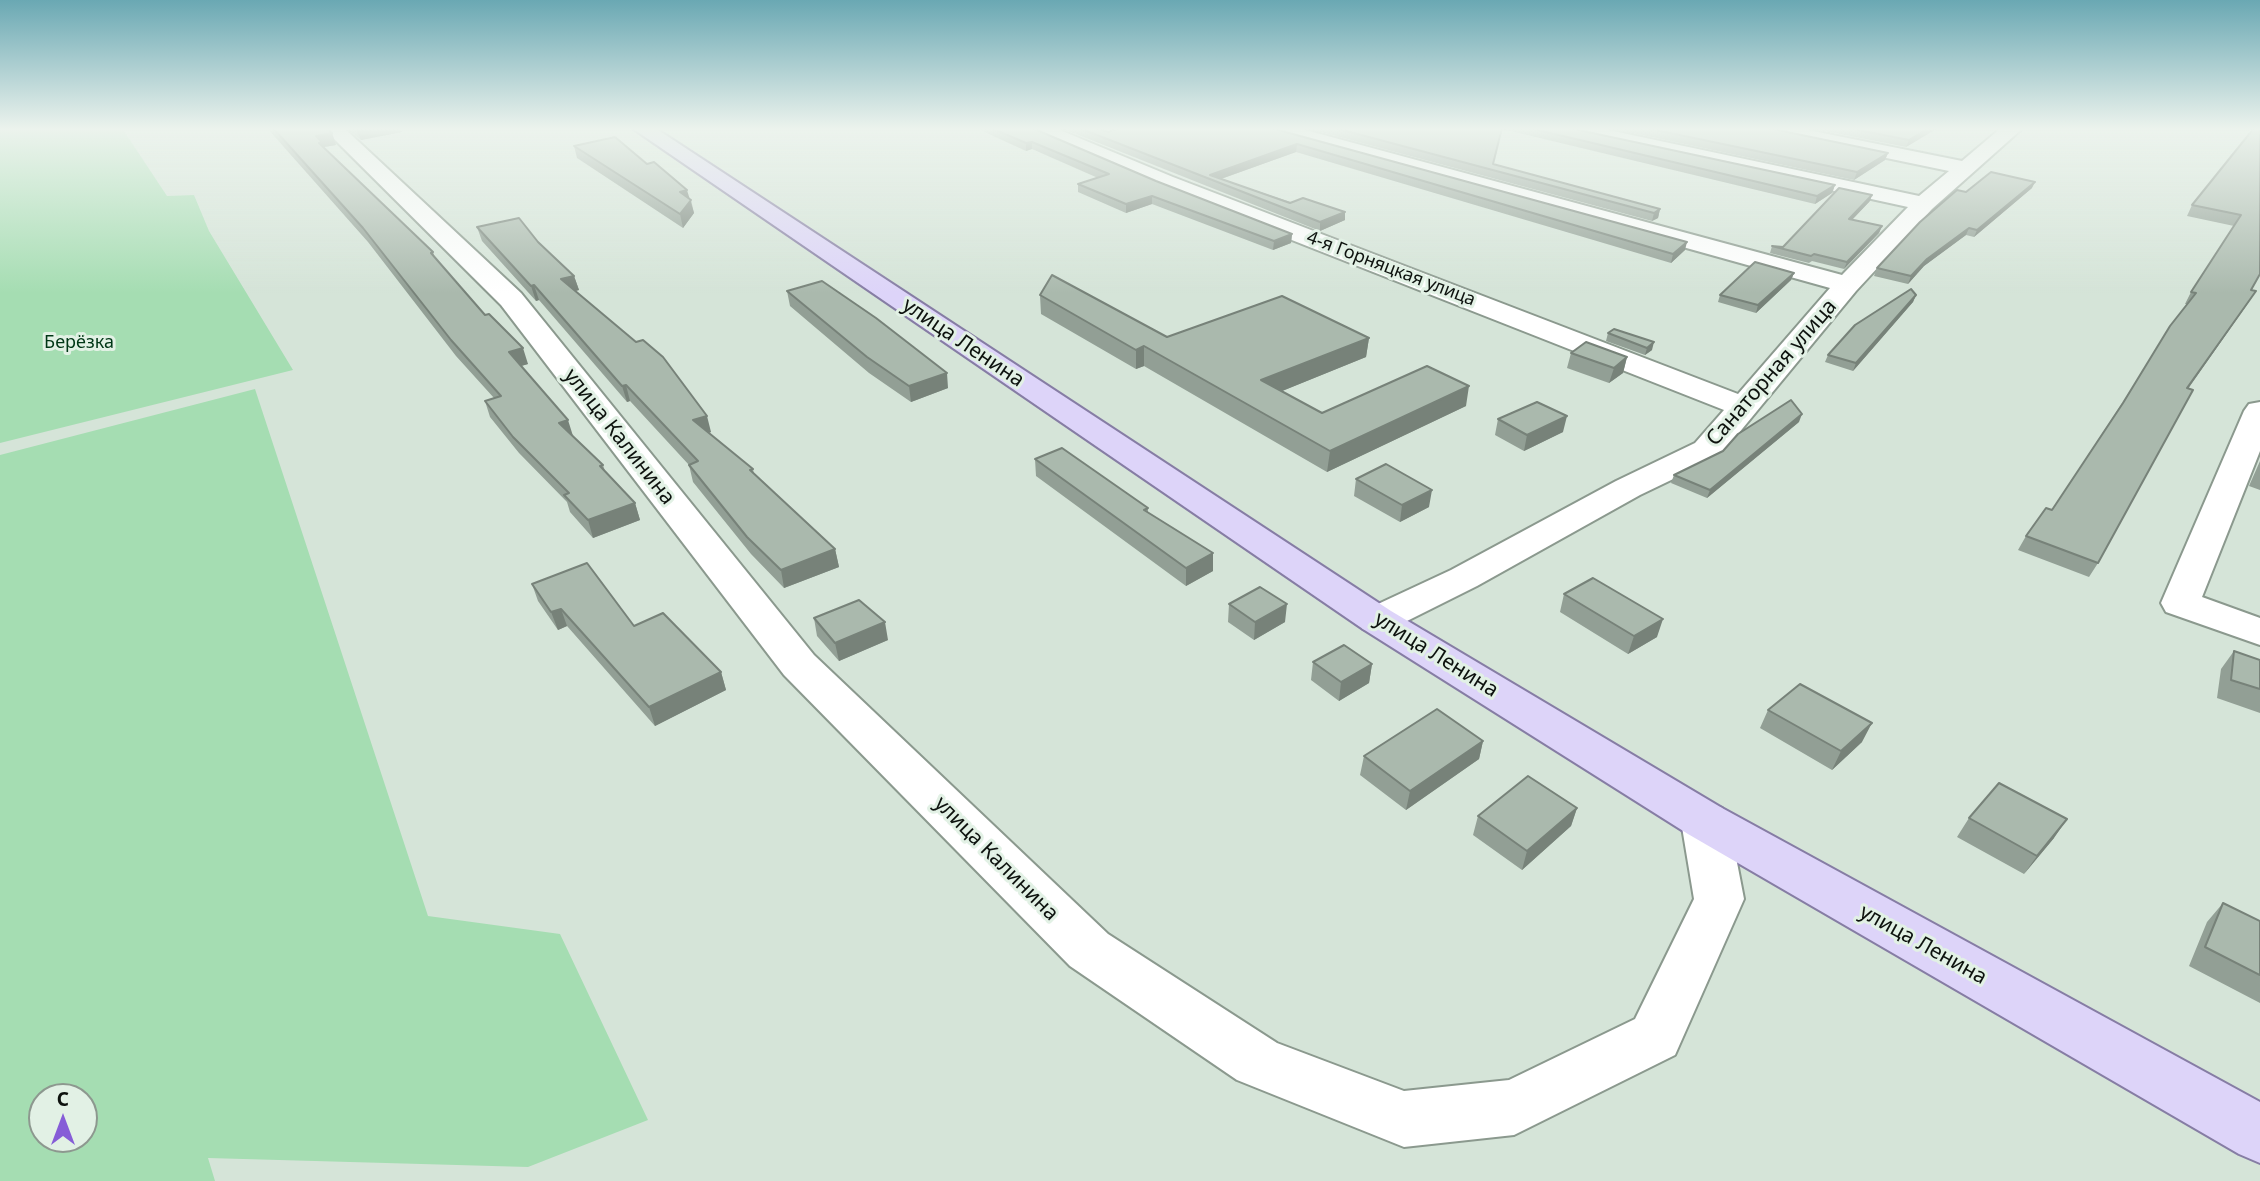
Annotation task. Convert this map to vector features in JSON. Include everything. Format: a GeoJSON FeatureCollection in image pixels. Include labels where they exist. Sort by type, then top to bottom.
{"type":"FeatureCollection","features":[{"type":"Feature","properties":{"kind":"main road","name":"улица Ленина"},"geometry":{"type":"LineString","coordinates":[[724,183],[1377,620],[1705,821],[2260,1134]]}},
{"type":"Feature","properties":{"kind":"street","name":"улица Калинина"},"geometry":{"type":"LineString","coordinates":[[390,183],[510,299],[799,665],[1089,950],[1257,1062],[1404,1119],[1514,1107],[1655,1037],[1719,899],[1705,821]]}},
{"type":"Feature","properties":{"kind":"street","name":"4-я Горняцкая улица"},"geometry":{"type":"LineString","coordinates":[[1170,183],[1745,407]]}},
{"type":"Feature","properties":{"kind":"street"},"geometry":{"type":"LineString","coordinates":[[1477,183],[1847,285]]}},
{"type":"Feature","properties":{"kind":"street"},"geometry":{"type":"LineString","coordinates":[[1828,183],[1924,204]]}},
{"type":"Feature","properties":{"kind":"street","name":"Санаторная улица"},"geometry":{"type":"LineString","coordinates":[[1377,620],[1464,578],[1628,488],[1707,450],[1847,285],[1924,204],[1948,183]]}},
{"type":"Feature","properties":{"kind":"street"},"geometry":{"type":"LineString","coordinates":[[2260,411],[2180,603],[2260,632]]}},
{"type":"Feature","properties":{"kind":"green space","name":"Берёзка"},"geometry":{"type":"Polygon","coordinates":[[[0,183],[158,183],[167,196],[194,195],[209,231],[293,370],[0,443],[0,183]]]}},
{"type":"Feature","properties":{"kind":"green space"},"geometry":{"type":"Polygon","coordinates":[[[255,389],[428,916],[560,934],[648,1120],[528,1167],[208,1158],[215,1181],[0,1181],[0,455],[255,389]]]}},
{"type":"Feature","properties":{"kind":"building"},"geometry":{"type":"Polygon","coordinates":[[[323,183],[361,183],[433,252],[431,253],[485,315],[489,314],[523,348],[509,352],[568,420],[559,423],[603,465],[600,466],[635,503],[588,520],[564,495],[569,493],[513,437],[485,401],[501,396],[451,340],[363,228],[323,183]]]}},
{"type":"Feature","properties":{"kind":"building"},"geometry":{"type":"Polygon","coordinates":[[[632,183],[679,183],[687,190],[680,192],[691,200],[680,214],[632,183]]]}},
{"type":"Feature","properties":{"kind":"building"},"geometry":{"type":"Polygon","coordinates":[[[1161,183],[1292,234],[1274,241],[1152,196],[1126,204],[1078,184],[1161,183]]]}},
{"type":"Feature","properties":{"kind":"building"},"geometry":{"type":"Polygon","coordinates":[[[1220,183],[1233,183],[1290,203],[1303,198],[1345,212],[1320,222],[1220,183]]]}},
{"type":"Feature","properties":{"kind":"building"},"geometry":{"type":"Polygon","coordinates":[[[1431,183],[1472,183],[1687,242],[1673,254],[1431,183]]]}},
{"type":"Feature","properties":{"kind":"building"},"geometry":{"type":"Polygon","coordinates":[[[1542,183],[1564,183],[1660,209],[1654,213],[1542,183]]]}},
{"type":"Feature","properties":{"kind":"building"},"geometry":{"type":"Polygon","coordinates":[[[1762,183],[1835,185],[1817,196],[1762,183]]]}},
{"type":"Feature","properties":{"kind":"building"},"geometry":{"type":"Polygon","coordinates":[[[1977,183],[2034,183],[1977,230],[1969,228],[1927,259],[1911,276],[1877,268],[1920,222],[1957,190],[1966,192],[1977,183]]]}},
{"type":"Feature","properties":{"kind":"building"},"geometry":{"type":"Polygon","coordinates":[[[2210,183],[2260,183],[2260,274],[2251,290],[2256,291],[2187,388],[2193,390],[2098,563],[2026,536],[2046,508],[2052,510],[2170,326],[2196,293],[2191,292],[2241,215],[2192,205],[2210,183]]]}},
{"type":"Feature","properties":{"kind":"building"},"geometry":{"type":"Polygon","coordinates":[[[1839,188],[1872,195],[1849,219],[1882,226],[1847,262],[1772,246],[1783,247],[1839,188]]]}},
{"type":"Feature","properties":{"kind":"building"},"geometry":{"type":"Polygon","coordinates":[[[519,218],[538,242],[574,276],[561,279],[636,342],[643,340],[663,357],[707,416],[693,420],[753,469],[750,470],[835,549],[781,570],[747,537],[689,465],[698,461],[626,385],[622,386],[534,285],[531,286],[477,227],[519,218]]]}},
{"type":"Feature","properties":{"kind":"building"},"geometry":{"type":"Polygon","coordinates":[[[1755,262],[1794,273],[1758,305],[1720,295],[1755,262]]]}},
{"type":"Feature","properties":{"kind":"building"},"geometry":{"type":"Polygon","coordinates":[[[1052,275],[1167,337],[1282,296],[1369,338],[1261,380],[1322,413],[1427,366],[1469,386],[1330,451],[1144,346],[1136,350],[1040,295],[1052,275]]]}},
{"type":"Feature","properties":{"kind":"building"},"geometry":{"type":"Polygon","coordinates":[[[822,281],[876,318],[947,373],[909,386],[867,357],[787,291],[822,281]]]}},
{"type":"Feature","properties":{"kind":"building"},"geometry":{"type":"Polygon","coordinates":[[[1911,289],[1916,295],[1856,363],[1828,355],[1855,325],[1911,289]]]}},
{"type":"Feature","properties":{"kind":"building"},"geometry":{"type":"Polygon","coordinates":[[[1614,329],[1654,342],[1647,348],[1608,333],[1614,329]]]}},
{"type":"Feature","properties":{"kind":"building"},"geometry":{"type":"Polygon","coordinates":[[[1586,342],[1627,357],[1614,368],[1571,353],[1586,342]]]}},
{"type":"Feature","properties":{"kind":"building"},"geometry":{"type":"Polygon","coordinates":[[[1791,400],[1802,414],[1710,490],[1674,475],[1723,451],[1738,434],[1791,400]]]}},
{"type":"Feature","properties":{"kind":"building"},"geometry":{"type":"Polygon","coordinates":[[[1537,402],[1567,416],[1527,435],[1498,419],[1537,402]]]}},
{"type":"Feature","properties":{"kind":"building"},"geometry":{"type":"Polygon","coordinates":[[[1062,448],[1148,508],[1144,510],[1213,553],[1186,568],[1035,459],[1062,448]]]}},
{"type":"Feature","properties":{"kind":"building"},"geometry":{"type":"Polygon","coordinates":[[[1386,464],[1432,490],[1402,505],[1356,479],[1386,464]]]}},
{"type":"Feature","properties":{"kind":"building"},"geometry":{"type":"Polygon","coordinates":[[[587,563],[634,626],[663,613],[721,672],[649,707],[561,609],[551,612],[532,584],[587,563]]]}},
{"type":"Feature","properties":{"kind":"building"},"geometry":{"type":"Polygon","coordinates":[[[1593,578],[1663,619],[1634,636],[1564,594],[1593,578]]]}},
{"type":"Feature","properties":{"kind":"building"},"geometry":{"type":"Polygon","coordinates":[[[1260,587],[1287,604],[1255,622],[1229,604],[1260,587]]]}},
{"type":"Feature","properties":{"kind":"building"},"geometry":{"type":"Polygon","coordinates":[[[859,600],[885,622],[835,643],[814,618],[859,600]]]}},
{"type":"Feature","properties":{"kind":"building"},"geometry":{"type":"Polygon","coordinates":[[[1344,645],[1372,664],[1341,682],[1313,662],[1344,645]]]}},
{"type":"Feature","properties":{"kind":"building"},"geometry":{"type":"Polygon","coordinates":[[[2234,651],[2260,660],[2260,689],[2231,680],[2234,651]]]}},
{"type":"Feature","properties":{"kind":"building"},"geometry":{"type":"Polygon","coordinates":[[[1800,684],[1872,723],[1841,751],[1768,710],[1800,684]]]}},
{"type":"Feature","properties":{"kind":"building"},"geometry":{"type":"Polygon","coordinates":[[[1437,709],[1483,741],[1410,791],[1364,756],[1437,709]]]}},
{"type":"Feature","properties":{"kind":"building"},"geometry":{"type":"Polygon","coordinates":[[[1528,776],[1577,808],[1527,851],[1478,816],[1528,776]]]}},
{"type":"Feature","properties":{"kind":"building"},"geometry":{"type":"Polygon","coordinates":[[[1999,783],[2067,819],[2037,856],[1969,818],[1999,783]]]}},
{"type":"Feature","properties":{"kind":"building"},"geometry":{"type":"Polygon","coordinates":[[[2223,903],[2260,921],[2260,975],[2205,947],[2223,903]]]}}]}
